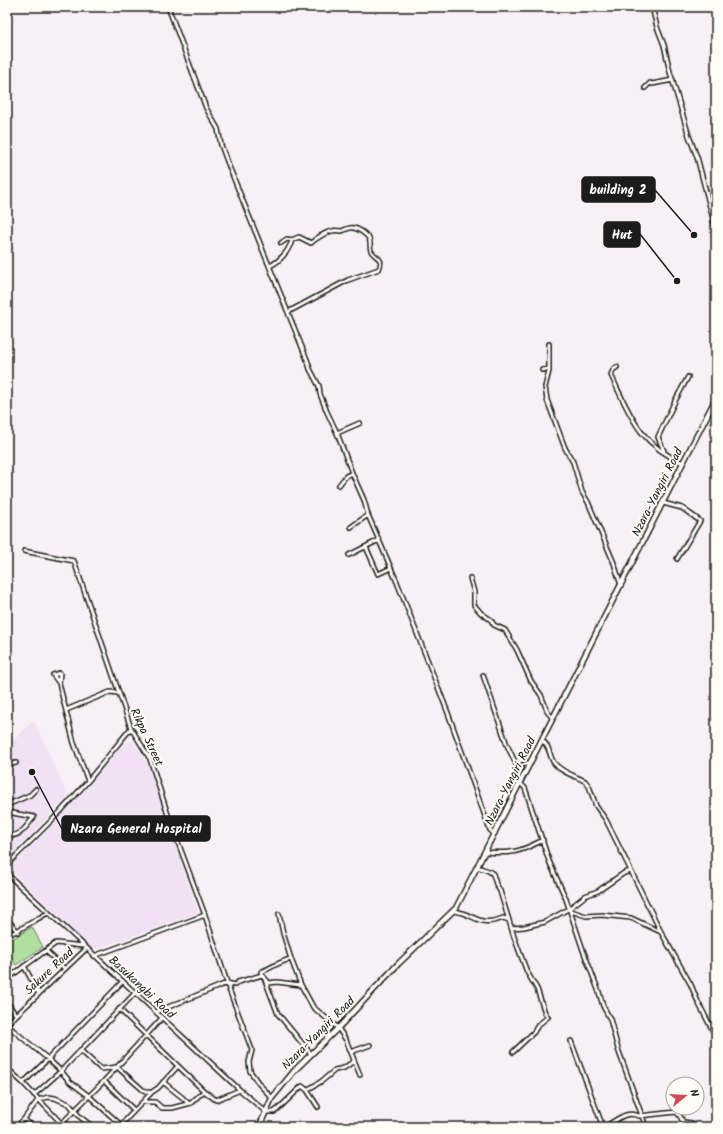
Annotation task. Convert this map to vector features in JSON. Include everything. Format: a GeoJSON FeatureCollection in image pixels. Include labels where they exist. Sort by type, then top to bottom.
{"type":"FeatureCollection","features":[{"type":"Feature","properties":{"kind":"main road","name":"Nzara-Yangiri Road"},"geometry":{"type":"LineString","coordinates":[[259,1127],[272,1098],[294,1070],[338,1028],[398,964],[454,911],[531,763],[594,635],[716,398]]}},
{"type":"Feature","properties":{"kind":"street"},"geometry":{"type":"LineString","coordinates":[[168,7],[206,108],[218,129],[228,164],[310,369],[319,386],[320,394],[327,412],[337,433],[448,712],[488,824],[492,832],[495,833]]}},
{"type":"Feature","properties":{"kind":"street"},"geometry":{"type":"LineString","coordinates":[[652,7],[689,136],[697,157],[716,230]]}},
{"type":"Feature","properties":{"kind":"street"},"geometry":{"type":"LineString","coordinates":[[645,88],[650,83],[652,84],[673,80]]}},
{"type":"Feature","properties":{"kind":"street"},"geometry":{"type":"LineString","coordinates":[[281,243],[287,239],[292,240],[299,237],[311,243],[314,239],[332,231],[341,231],[352,228],[358,229],[368,236],[371,250],[381,263],[378,269],[348,280],[288,312]]}},
{"type":"Feature","properties":{"kind":"street"},"geometry":{"type":"LineString","coordinates":[[270,266],[287,252],[292,240]]}},
{"type":"Feature","properties":{"kind":"street"},"geometry":{"type":"LineString","coordinates":[[550,344],[549,369],[545,386],[547,400],[565,448],[573,462],[582,492],[588,502],[614,563],[621,585]]}},
{"type":"Feature","properties":{"kind":"street"},"geometry":{"type":"LineString","coordinates":[[617,367],[613,370],[611,375],[627,411],[642,434],[655,446],[683,463]]}},
{"type":"Feature","properties":{"kind":"street"},"geometry":{"type":"LineString","coordinates":[[542,370],[549,369]]}},
{"type":"Feature","properties":{"kind":"street"},"geometry":{"type":"LineString","coordinates":[[664,451],[658,437],[674,401],[688,377]]}},
{"type":"Feature","properties":{"kind":"street"},"geometry":{"type":"LineString","coordinates":[[337,433],[360,423]]}},
{"type":"Feature","properties":{"kind":"street"},"geometry":{"type":"LineString","coordinates":[[339,485],[346,476],[352,473]]}},
{"type":"Feature","properties":{"kind":"street"},"geometry":{"type":"LineString","coordinates":[[663,503],[682,508],[700,521],[677,559]]}},
{"type":"Feature","properties":{"kind":"street"},"geometry":{"type":"LineString","coordinates":[[351,527],[368,514]]}},
{"type":"Feature","properties":{"kind":"street"},"geometry":{"type":"LineString","coordinates":[[350,555],[379,540]]}},
{"type":"Feature","properties":{"kind":"street"},"geometry":{"type":"LineString","coordinates":[[366,547],[378,574],[391,568]]}},
{"type":"Feature","properties":{"kind":"street","name":"Rikpa Street"},"geometry":{"type":"LineString","coordinates":[[24,551],[74,561],[118,693],[131,728],[150,759],[169,818],[205,915],[227,983],[252,1050],[249,1062],[250,1071],[259,1084],[272,1098]]}},
{"type":"Feature","properties":{"kind":"street"},"geometry":{"type":"LineString","coordinates":[[470,578],[474,592],[474,605],[491,620],[494,625],[505,630],[517,650],[531,681],[542,695],[548,713],[553,718]]}},
{"type":"Feature","properties":{"kind":"street"},"geometry":{"type":"LineString","coordinates":[[483,675],[507,745],[516,764],[518,767],[531,763]]}},
{"type":"Feature","properties":{"kind":"street"},"geometry":{"type":"LineString","coordinates":[[59,683],[74,743],[88,781]]}},
{"type":"Feature","properties":{"kind":"street"},"geometry":{"type":"LineString","coordinates":[[66,710],[110,692],[118,693]]}},
{"type":"Feature","properties":{"kind":"street"},"geometry":{"type":"LineString","coordinates":[[7,865],[60,812],[88,781],[131,728]]}},
{"type":"Feature","properties":{"kind":"street"},"geometry":{"type":"LineString","coordinates":[[542,740],[547,745],[555,764],[588,784],[596,806],[606,820],[661,932],[691,985],[716,1037]]}},
{"type":"Feature","properties":{"kind":"street"},"geometry":{"type":"LineString","coordinates":[[7,767],[16,763]]}},
{"type":"Feature","properties":{"kind":"street"},"geometry":{"type":"LineString","coordinates":[[520,783],[526,790],[549,862],[570,909],[603,1006],[610,1019],[618,1049],[646,1127]]}},
{"type":"Feature","properties":{"kind":"street"},"geometry":{"type":"LineString","coordinates":[[7,804],[30,795],[36,789]]}},
{"type":"Feature","properties":{"kind":"street"},"geometry":{"type":"LineString","coordinates":[[7,812],[34,817],[19,834],[11,836],[7,835]]}},
{"type":"Feature","properties":{"kind":"street"},"geometry":{"type":"LineString","coordinates":[[485,852],[508,854],[525,850],[543,840]]}},
{"type":"Feature","properties":{"kind":"street"},"geometry":{"type":"LineString","coordinates":[[477,867],[489,870],[494,874],[496,884],[527,972],[537,989],[545,1013],[548,1017],[538,1025],[534,1032],[513,1052]]}},
{"type":"Feature","properties":{"kind":"street"},"geometry":{"type":"LineString","coordinates":[[512,928],[545,922],[570,909],[585,896],[598,891],[631,871]]}},
{"type":"Feature","properties":{"kind":"street","name":"Basukangbi Road"},"geometry":{"type":"LineString","coordinates":[[7,874],[94,956],[266,1112]]}},
{"type":"Feature","properties":{"kind":"street"},"geometry":{"type":"LineString","coordinates":[[570,909],[586,916],[602,915],[631,918],[661,932]]}},
{"type":"Feature","properties":{"kind":"street"},"geometry":{"type":"LineString","coordinates":[[454,911],[464,912],[476,919],[486,922],[492,922],[508,915]]}},
{"type":"Feature","properties":{"kind":"street"},"geometry":{"type":"LineString","coordinates":[[7,935],[18,932],[33,920],[48,913]]}},
{"type":"Feature","properties":{"kind":"street"},"geometry":{"type":"LineString","coordinates":[[279,914],[291,959],[313,1007],[338,1028],[346,1040],[360,1075]]}},
{"type":"Feature","properties":{"kind":"street"},"geometry":{"type":"LineString","coordinates":[[94,956],[205,915]]}},
{"type":"Feature","properties":{"kind":"street"},"geometry":{"type":"LineString","coordinates":[[503,918],[509,920]]}},
{"type":"Feature","properties":{"kind":"street"},"geometry":{"type":"LineString","coordinates":[[7,919],[18,932]]}},
{"type":"Feature","properties":{"kind":"street"},"geometry":{"type":"LineString","coordinates":[[7,979],[56,943],[85,947]]}},
{"type":"Feature","properties":{"kind":"street","name":"Sakure Road"},"geometry":{"type":"LineString","coordinates":[[7,1024],[65,969],[85,947]]}},
{"type":"Feature","properties":{"kind":"street"},"geometry":{"type":"LineString","coordinates":[[46,951],[65,969]]}},
{"type":"Feature","properties":{"kind":"street"},"geometry":{"type":"LineString","coordinates":[[262,975],[261,972],[284,960],[291,959]]}},
{"type":"Feature","properties":{"kind":"street"},"geometry":{"type":"LineString","coordinates":[[24,966],[39,994]]}},
{"type":"Feature","properties":{"kind":"street"},"geometry":{"type":"LineString","coordinates":[[156,1012],[227,983],[235,985],[238,982],[262,975]]}},
{"type":"Feature","properties":{"kind":"street"},"geometry":{"type":"LineString","coordinates":[[262,975],[278,1014],[311,1054]]}},
{"type":"Feature","properties":{"kind":"street"},"geometry":{"type":"LineString","coordinates":[[265,980],[269,983],[277,982],[302,985]]}},
{"type":"Feature","properties":{"kind":"street"},"geometry":{"type":"LineString","coordinates":[[23,1083],[123,981]]}},
{"type":"Feature","properties":{"kind":"street"},"geometry":{"type":"LineString","coordinates":[[34,1095],[61,1071],[135,993]]}},
{"type":"Feature","properties":{"kind":"street"},"geometry":{"type":"LineString","coordinates":[[7,1002],[16,1015]]}},
{"type":"Feature","properties":{"kind":"street"},"geometry":{"type":"LineString","coordinates":[[119,1009],[204,1091],[216,1100],[240,1090]]}},
{"type":"Feature","properties":{"kind":"street"},"geometry":{"type":"LineString","coordinates":[[58,1127],[104,1081],[162,1018]]}},
{"type":"Feature","properties":{"kind":"street"},"geometry":{"type":"LineString","coordinates":[[7,1024],[48,1059],[70,1082],[89,1096],[120,1126],[178,1066]]}},
{"type":"Feature","properties":{"kind":"street"},"geometry":{"type":"LineString","coordinates":[[571,1040],[604,1127],[615,1122],[620,1116],[634,1114],[642,1116],[676,1112],[683,1122],[692,1123]]}},
{"type":"Feature","properties":{"kind":"street"},"geometry":{"type":"LineString","coordinates":[[351,1052],[370,1045]]}},
{"type":"Feature","properties":{"kind":"street"},"geometry":{"type":"LineString","coordinates":[[80,1050],[101,1069],[117,1067],[143,1090],[151,1093]]}},
{"type":"Feature","properties":{"kind":"street"},"geometry":{"type":"LineString","coordinates":[[307,1090],[322,1081],[335,1070],[344,1068],[354,1061]]}},
{"type":"Feature","properties":{"kind":"street"},"geometry":{"type":"LineString","coordinates":[[7,1068],[61,1123],[72,1127]]}},
{"type":"Feature","properties":{"kind":"street"},"geometry":{"type":"LineString","coordinates":[[104,1081],[134,1110]]}},
{"type":"Feature","properties":{"kind":"street"},"geometry":{"type":"LineString","coordinates":[[163,1082],[184,1098],[188,1103]]}},
{"type":"Feature","properties":{"kind":"street"},"geometry":{"type":"LineString","coordinates":[[266,1112],[274,1112],[301,1086],[307,1090],[318,1107]]}},
{"type":"Feature","properties":{"kind":"street"},"geometry":{"type":"LineString","coordinates":[[143,1102],[155,1102],[162,1108],[168,1108],[193,1102],[204,1091]]}},
{"type":"Feature","properties":{"kind":"street"},"geometry":{"type":"LineString","coordinates":[[16,1127],[38,1100],[48,1097],[55,1098],[69,1104],[80,1117],[93,1127]]}},
{"type":"Feature","properties":{"kind":"street"},"geometry":{"type":"LineString","coordinates":[[24,1119],[33,1127]]}},
{"type":"Feature","properties":{"kind":"shaded area"},"geometry":{"type":"Polygon","coordinates":[[[34,720],[68,796],[7,860],[7,747],[34,720]]]}},
{"type":"Feature","properties":{"kind":"shaded area"},"geometry":{"type":"Polygon","coordinates":[[[133,741],[148,764],[198,913],[93,950],[10,869],[88,787],[124,743],[133,741]]]}},
{"type":"Feature","properties":{"kind":"green space"},"geometry":{"type":"Polygon","coordinates":[[[32,927],[43,947],[16,965],[7,950],[7,942],[32,927]]]}},
{"type":"Feature","properties":{"kind":"place","name":"building 2"},"geometry":{"type":"Point","coordinates":[694,235]}},
{"type":"Feature","properties":{"kind":"place","name":"Hut"},"geometry":{"type":"Point","coordinates":[677,281]}},
{"type":"Feature","properties":{"kind":"place","name":"Nzara General Hospital"},"geometry":{"type":"Point","coordinates":[32,772]}}]}
